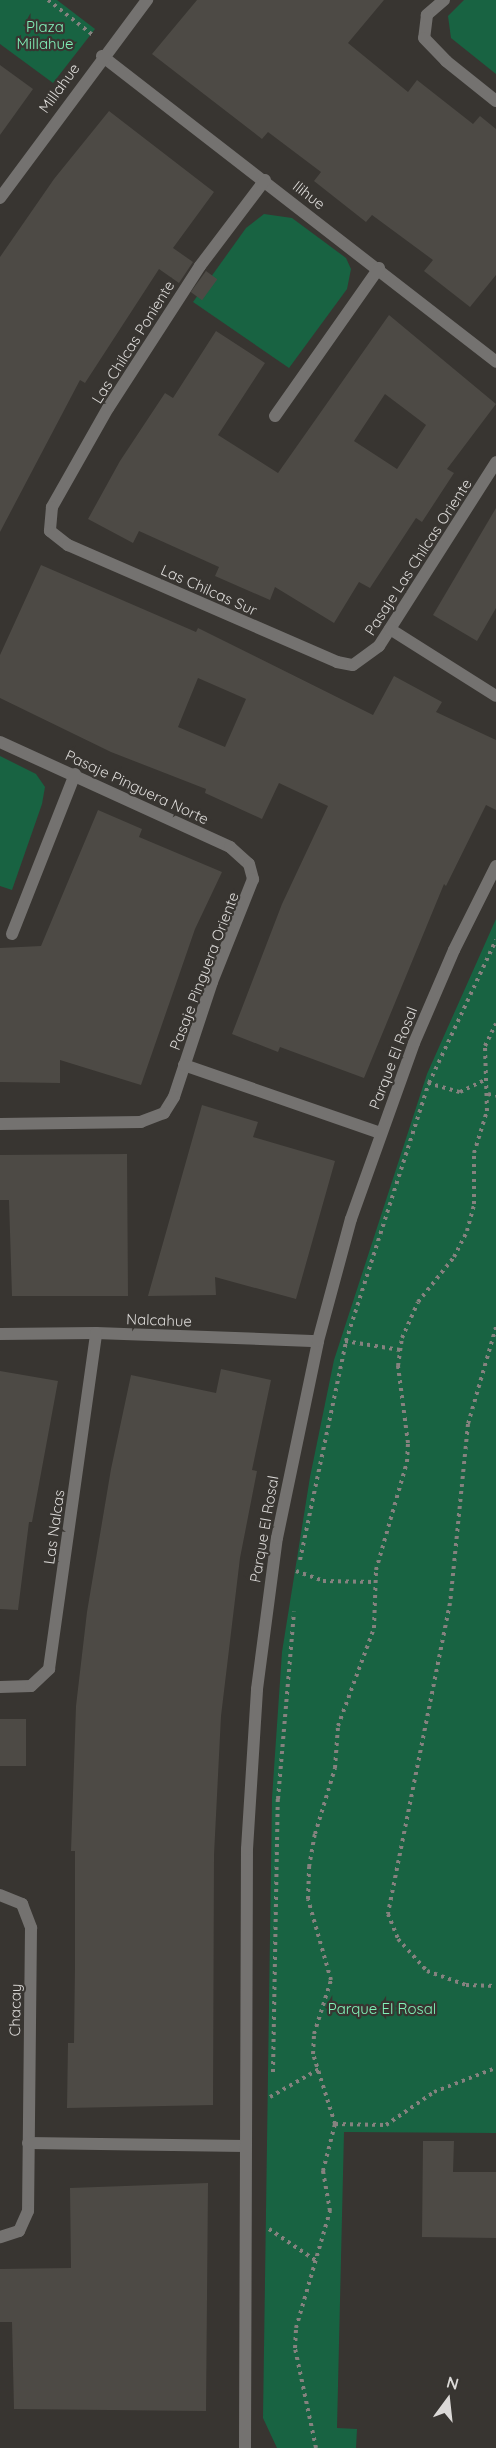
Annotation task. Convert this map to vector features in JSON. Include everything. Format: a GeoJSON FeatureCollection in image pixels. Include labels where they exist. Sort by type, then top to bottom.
{"type":"FeatureCollection","features":[{"type":"Feature","properties":{"kind":"street","name":"Millahue"},"geometry":{"type":"LineString","coordinates":[[0,198],[106,51],[147,0]]}},
{"type":"Feature","properties":{"kind":"street"},"geometry":{"type":"LineString","coordinates":[[444,0],[427,15],[424,38],[446,61],[496,101]]}},
{"type":"Feature","properties":{"kind":"street","name":"Ilihue"},"geometry":{"type":"LineString","coordinates":[[106,51],[496,362]]}},
{"type":"Feature","properties":{"kind":"street","name":"Las Chilcas Poniente"},"geometry":{"type":"LineString","coordinates":[[50,531],[52,507],[108,408],[200,266],[265,180]]}},
{"type":"Feature","properties":{"kind":"street"},"geometry":{"type":"LineString","coordinates":[[275,416],[379,268]]}},
{"type":"Feature","properties":{"kind":"street","name":"Pasaje Las Chilcas Oriente"},"geometry":{"type":"LineString","coordinates":[[360,663],[376,651],[496,462]]}},
{"type":"Feature","properties":{"kind":"street","name":"Las Chilcas Sur"},"geometry":{"type":"LineString","coordinates":[[50,531],[68,545],[337,662],[360,663]]}},
{"type":"Feature","properties":{"kind":"street"},"geometry":{"type":"LineString","coordinates":[[390,629],[496,696]]}},
{"type":"Feature","properties":{"kind":"street","name":"Pasaje Pinguera Norte"},"geometry":{"type":"LineString","coordinates":[[0,742],[75,774],[230,847],[252,872]]}},
{"type":"Feature","properties":{"kind":"street"},"geometry":{"type":"LineString","coordinates":[[12,934],[75,774]]}},
{"type":"Feature","properties":{"kind":"street","name":"Parque El Rosal"},"geometry":{"type":"LineString","coordinates":[[245,2448],[247,1849],[253,1739],[273,1561],[318,1341],[380,1133],[454,950],[496,866]]}},
{"type":"Feature","properties":{"kind":"street","name":"Pasaje Pinguera Oriente"},"geometry":{"type":"LineString","coordinates":[[0,1124],[141,1122],[164,1113],[174,1097],[212,982],[252,888],[252,872]]}},
{"type":"Feature","properties":{"kind":"street"},"geometry":{"type":"LineString","coordinates":[[184,1065],[380,1133]]}},
{"type":"Feature","properties":{"kind":"street","name":"Nalcahue"},"geometry":{"type":"LineString","coordinates":[[0,1334],[96,1333],[318,1341]]}},
{"type":"Feature","properties":{"kind":"street","name":"Las Nalcas"},"geometry":{"type":"LineString","coordinates":[[0,1687],[32,1686],[43,1679],[51,1661],[96,1333]]}},
{"type":"Feature","properties":{"kind":"street","name":"Chacay"},"geometry":{"type":"LineString","coordinates":[[0,1895],[22,1904],[30,1917],[27,2219],[19,2231],[0,2237]]}},
{"type":"Feature","properties":{"kind":"street"},"geometry":{"type":"LineString","coordinates":[[28,2143],[245,2146]]}},
{"type":"Feature","properties":{"kind":"path"},"geometry":{"type":"LineString","coordinates":[[48,0],[106,51]]}},
{"type":"Feature","properties":{"kind":"path"},"geometry":{"type":"LineString","coordinates":[[297,1583],[346,1341],[429,1083],[496,940]]}},
{"type":"Feature","properties":{"kind":"path"},"geometry":{"type":"LineString","coordinates":[[316,2448],[295,2348],[296,2328],[318,2262],[330,2211],[323,2171],[335,2124],[312,2044],[331,1980],[308,1899],[309,1867],[315,1834],[335,1768],[338,1726],[374,1628],[375,1582],[407,1462],[408,1443],[398,1366],[400,1350],[408,1322],[418,1302],[454,1257],[467,1231],[474,1204],[474,1153],[487,1111],[485,1046],[496,1023]]}},
{"type":"Feature","properties":{"kind":"path"},"geometry":{"type":"LineString","coordinates":[[404,1069],[429,1083],[460,1092],[486,1080]]}},
{"type":"Feature","properties":{"kind":"path"},"geometry":{"type":"LineString","coordinates":[[488,1094],[496,1096]]}},
{"type":"Feature","properties":{"kind":"path"},"geometry":{"type":"LineString","coordinates":[[496,1327],[468,1424],[450,1603],[388,1914],[398,1939],[427,1971],[466,1985],[496,1986]]}},
{"type":"Feature","properties":{"kind":"path"},"geometry":{"type":"LineString","coordinates":[[318,1341],[346,1341],[400,1350]]}},
{"type":"Feature","properties":{"kind":"path"},"geometry":{"type":"LineString","coordinates":[[273,1561],[323,1581],[375,1582]]}},
{"type":"Feature","properties":{"kind":"path"},"geometry":{"type":"LineString","coordinates":[[272,2107],[278,1799],[294,1607]]}},
{"type":"Feature","properties":{"kind":"path"},"geometry":{"type":"LineString","coordinates":[[335,2124],[386,2126],[434,2092],[496,2068]]}},
{"type":"Feature","properties":{"kind":"path"},"geometry":{"type":"LineString","coordinates":[[245,2111],[319,2069]]}},
{"type":"Feature","properties":{"kind":"path"},"geometry":{"type":"LineString","coordinates":[[245,2212],[318,2262]]}},
{"type":"Feature","properties":{"kind":"path"},"geometry":{"type":"LineString","coordinates":[[270,2218],[270,2241]]}},
{"type":"Feature","properties":{"kind":"green space","name":"Plaza Millahue"},"geometry":{"type":"Polygon","coordinates":[[[0,0],[57,0],[95,29],[53,83],[0,44],[0,0]]]}},
{"type":"Feature","properties":{"kind":"green space"},"geometry":{"type":"Polygon","coordinates":[[[464,0],[496,0],[496,74],[451,38],[448,16],[464,0]]]}},
{"type":"Feature","properties":{"kind":"green space"},"geometry":{"type":"Polygon","coordinates":[[[264,214],[292,218],[346,258],[351,269],[347,289],[289,368],[193,302],[246,228],[264,214]]]}},
{"type":"Feature","properties":{"kind":"green space"},"geometry":{"type":"Polygon","coordinates":[[[0,756],[36,774],[45,787],[42,804],[12,890],[0,886],[0,756]]]}},
{"type":"Feature","properties":{"kind":"green space","name":"Parque El Rosal"},"geometry":{"type":"Polygon","coordinates":[[[496,919],[496,2133],[344,2132],[337,2428],[357,2429],[356,2448],[277,2448],[263,2418],[272,1798],[282,1652],[310,1477],[334,1360],[427,1074],[496,919]]]}},
{"type":"Feature","properties":{"kind":"building"},"geometry":{"type":"Polygon","coordinates":[[[197,0],[384,0],[348,43],[408,92],[417,80],[473,124],[480,116],[496,129],[496,275],[470,307],[424,271],[433,260],[372,215],[366,222],[314,181],[321,172],[268,132],[262,139],[152,54],[197,0]]]}},
{"type":"Feature","properties":{"kind":"building"},"geometry":{"type":"Polygon","coordinates":[[[0,65],[33,89],[0,135],[0,65]]]}},
{"type":"Feature","properties":{"kind":"building"},"geometry":{"type":"Polygon","coordinates":[[[109,111],[214,192],[173,248],[193,262],[179,283],[159,269],[85,383],[80,380],[0,532],[0,257],[54,179],[109,111]]]}},
{"type":"Feature","properties":{"kind":"building"},"geometry":{"type":"Polygon","coordinates":[[[206,271],[217,279],[202,300],[191,292],[206,271]]]}},
{"type":"Feature","properties":{"kind":"building"},"geometry":{"type":"Polygon","coordinates":[[[389,315],[496,404],[447,469],[454,473],[422,522],[416,518],[370,588],[359,582],[334,623],[275,587],[270,600],[215,576],[219,567],[139,531],[133,543],[88,519],[120,461],[165,393],[173,398],[216,331],[265,363],[218,435],[278,473],[389,315]],[[385,394],[354,441],[397,469],[426,425],[385,394]]]}},
{"type":"Feature","properties":{"kind":"building"},"geometry":{"type":"Polygon","coordinates":[[[496,508],[496,608],[477,641],[433,615],[496,508]]]}},
{"type":"Feature","properties":{"kind":"building"},"geometry":{"type":"Polygon","coordinates":[[[41,565],[196,632],[198,628],[373,715],[394,676],[442,702],[436,712],[496,740],[496,810],[486,805],[446,886],[444,884],[364,1078],[280,1047],[278,1052],[232,1034],[282,904],[328,806],[279,783],[262,819],[205,793],[206,789],[111,752],[0,698],[0,655],[41,565]],[[198,678],[178,727],[225,747],[246,699],[198,678]]]}},
{"type":"Feature","properties":{"kind":"building"},"geometry":{"type":"Polygon","coordinates":[[[98,810],[142,829],[139,837],[222,872],[195,929],[141,1085],[60,1060],[60,1083],[0,1082],[0,948],[41,946],[98,810]]]}},
{"type":"Feature","properties":{"kind":"building"},"geometry":{"type":"Polygon","coordinates":[[[202,1105],[258,1122],[253,1137],[335,1161],[296,1299],[215,1277],[216,1295],[148,1296],[202,1105]]]}},
{"type":"Feature","properties":{"kind":"building"},"geometry":{"type":"Polygon","coordinates":[[[127,1154],[128,1296],[12,1296],[9,1200],[0,1200],[0,1155],[127,1154]]]}},
{"type":"Feature","properties":{"kind":"building"},"geometry":{"type":"Polygon","coordinates":[[[221,1369],[271,1380],[252,1470],[257,1471],[240,1558],[221,1716],[214,1855],[213,2105],[67,2108],[68,2043],[74,2043],[75,1851],[71,1851],[76,1706],[87,1612],[111,1469],[131,1375],[216,1393],[221,1369]]]}},
{"type":"Feature","properties":{"kind":"building"},"geometry":{"type":"Polygon","coordinates":[[[0,1371],[58,1381],[32,1522],[29,1522],[18,1610],[0,1609],[0,1371]]]}},
{"type":"Feature","properties":{"kind":"building"},"geometry":{"type":"Polygon","coordinates":[[[0,1719],[26,1719],[26,1766],[0,1766],[0,1719]]]}},
{"type":"Feature","properties":{"kind":"building"},"geometry":{"type":"Polygon","coordinates":[[[423,2141],[454,2141],[453,2172],[496,2172],[496,2238],[422,2237],[423,2141]]]}},
{"type":"Feature","properties":{"kind":"building"},"geometry":{"type":"Polygon","coordinates":[[[208,2183],[206,2411],[14,2409],[12,2322],[0,2322],[0,2269],[71,2268],[70,2188],[208,2183]]]}}]}
